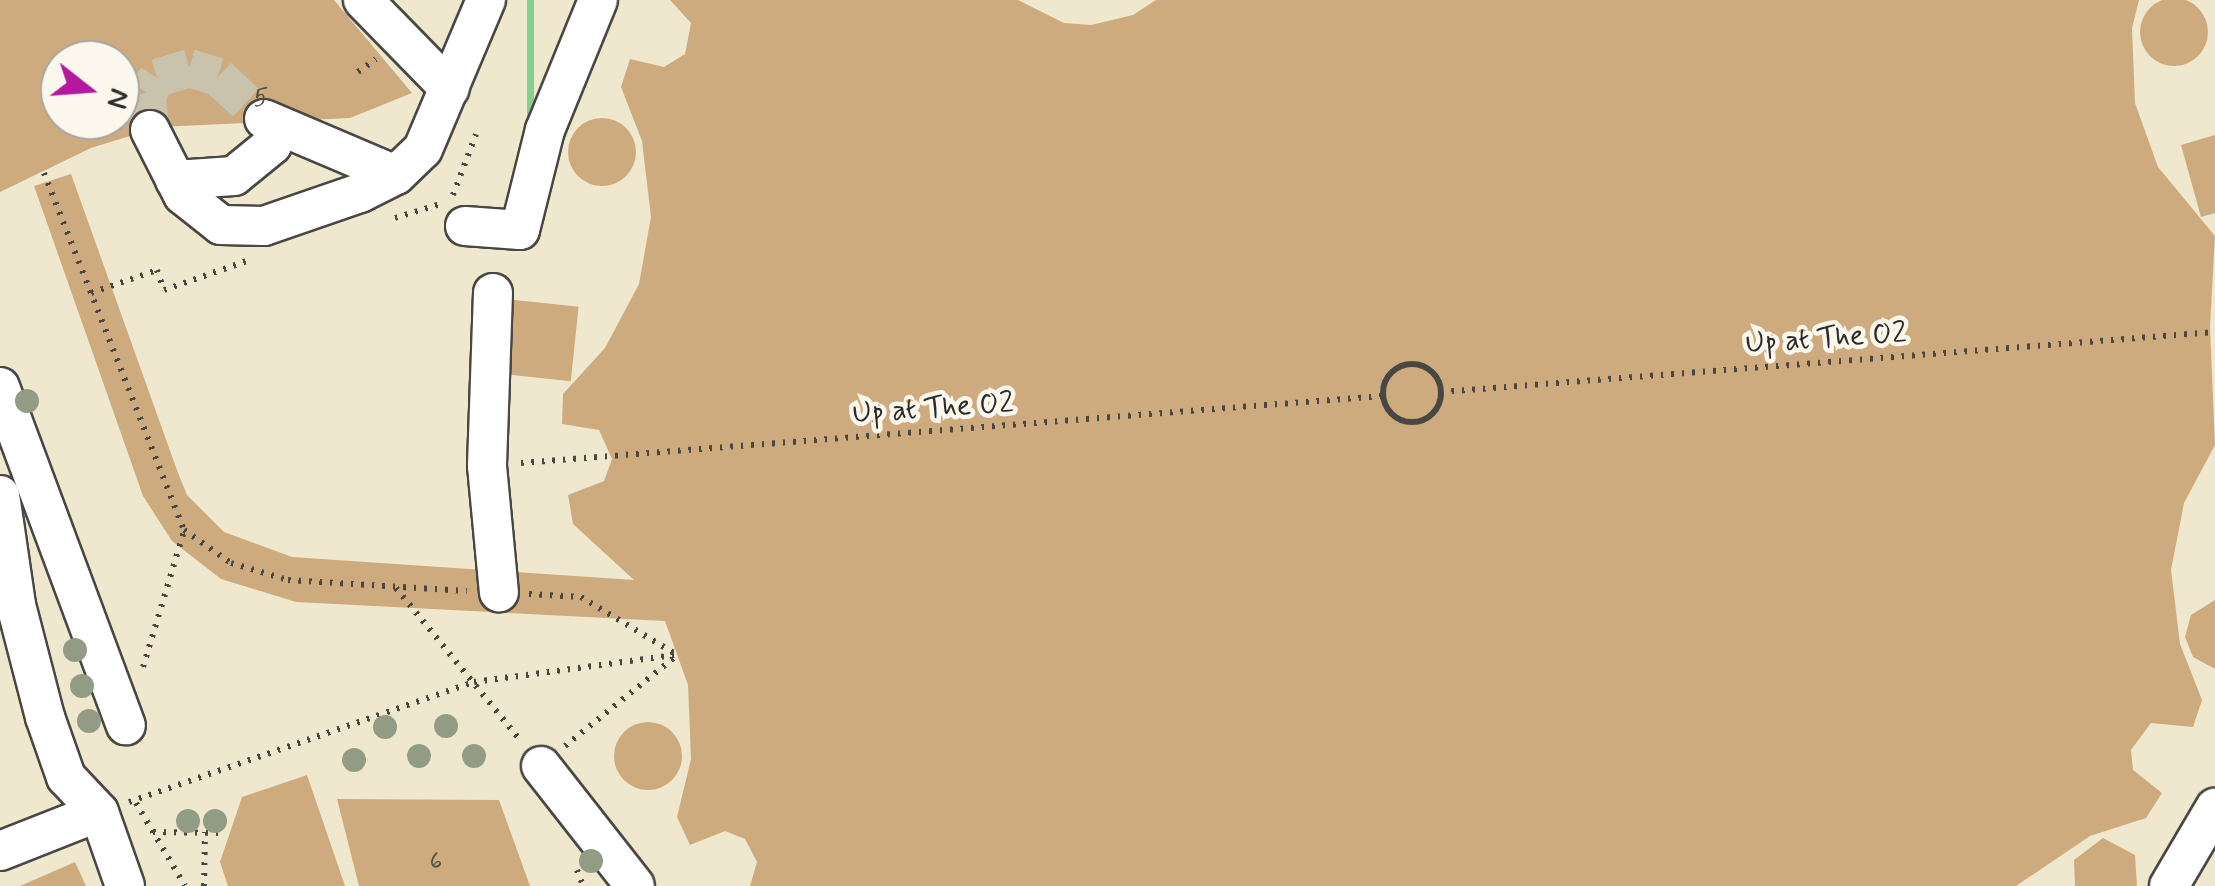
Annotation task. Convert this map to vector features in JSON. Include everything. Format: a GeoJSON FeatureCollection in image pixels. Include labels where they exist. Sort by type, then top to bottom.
{"type":"FeatureCollection","features":[{"type":"Feature","properties":{"kind":"street"},"geometry":{"type":"LineString","coordinates":[[150,130],[175,180],[206,218],[235,228],[264,226],[396,175],[424,149],[486,0]]}},
{"type":"Feature","properties":{"kind":"street"},"geometry":{"type":"LineString","coordinates":[[465,226],[520,230],[545,130],[598,0]]}},
{"type":"Feature","properties":{"kind":"street"},"geometry":{"type":"LineString","coordinates":[[381,5],[450,89]]}},
{"type":"Feature","properties":{"kind":"street"},"geometry":{"type":"LineString","coordinates":[[175,180],[234,176],[272,145],[270,122],[396,175]]}},
{"type":"Feature","properties":{"kind":"street"},"geometry":{"type":"LineString","coordinates":[[493,292],[487,466],[498,592]]}},
{"type":"Feature","properties":{"kind":"street"},"geometry":{"type":"LineString","coordinates":[[0,388],[126,725]]}},
{"type":"Feature","properties":{"kind":"street"},"geometry":{"type":"LineString","coordinates":[[0,495],[6,579],[66,777],[118,808]]}},
{"type":"Feature","properties":{"kind":"street"},"geometry":{"type":"LineString","coordinates":[[541,766],[635,886]]}},
{"type":"Feature","properties":{"kind":"street"},"geometry":{"type":"LineString","coordinates":[[0,851],[118,808]]}},
{"type":"Feature","properties":{"kind":"street"},"geometry":{"type":"LineString","coordinates":[[118,808],[125,886]]}},
{"type":"Feature","properties":{"kind":"street"},"geometry":{"type":"LineString","coordinates":[[2169,886],[2215,808]]}},
{"type":"Feature","properties":{"kind":"path"},"geometry":{"type":"LineString","coordinates":[[44,173],[184,530],[230,563],[288,580],[581,597],[676,655]]}},
{"type":"Feature","properties":{"kind":"path","name":"Up at The O2"},"geometry":{"type":"LineString","coordinates":[[1441,392],[2215,332]]}},
{"type":"Feature","properties":{"kind":"path"},"geometry":{"type":"LineString","coordinates":[[1414,364],[1433,374],[1441,392],[1436,410],[1414,422],[1397,419],[1382,396],[1394,370],[1414,364]]}},
{"type":"Feature","properties":{"kind":"path","name":"Up at The O2"},"geometry":{"type":"LineString","coordinates":[[487,466],[1382,396]]}},
{"type":"Feature","properties":{"kind":"path"},"geometry":{"type":"LineString","coordinates":[[396,587],[541,766],[676,655]]}},
{"type":"Feature","properties":{"kind":"path"},"geometry":{"type":"LineString","coordinates":[[118,808],[474,682],[676,655]]}},
{"type":"Feature","properties":{"kind":"path"},"geometry":{"type":"LineString","coordinates":[[118,808],[153,832],[185,886]]}},
{"type":"Feature","properties":{"kind":"path"},"geometry":{"type":"LineString","coordinates":[[153,832],[224,833]]}},
{"type":"Feature","properties":{"kind":"path"},"geometry":{"type":"LineString","coordinates":[[204,886],[205,832]]}},
{"type":"Feature","properties":{"kind":"green space"},"geometry":{"type":"Polygon","coordinates":[[[527,0],[534,0],[534,188],[527,188],[527,0]]]}},
{"type":"Feature","properties":{"kind":"building"},"geometry":{"type":"Polygon","coordinates":[[[2174,-2],[2187,0],[2198,8],[2206,19],[2206,45],[2198,56],[2187,64],[2174,66],[2161,64],[2150,56],[2142,45],[2140,32],[2142,19],[2150,8],[2161,0],[2174,-2]]]}},
{"type":"Feature","properties":{"kind":"building"},"geometry":{"type":"Polygon","coordinates":[[[0,0],[334,0],[412,93],[350,118],[159,127],[140,133],[140,40],[40,40],[40,140],[117,140],[91,148],[0,192],[0,0]]]}},
{"type":"Feature","properties":{"kind":"building"},"geometry":{"type":"Polygon","coordinates":[[[670,0],[1018,0],[1064,23],[1091,25],[1133,15],[1156,0],[2139,0],[2132,28],[2135,103],[2158,167],[2215,236],[2210,327],[2215,445],[2184,503],[2171,570],[2180,644],[2202,700],[2193,727],[2151,723],[2131,750],[2133,770],[2162,793],[2146,818],[2090,836],[2016,886],[750,886],[757,862],[745,839],[725,831],[690,845],[677,817],[691,759],[688,685],[665,621],[296,602],[221,579],[172,541],[143,496],[34,186],[71,174],[187,495],[224,532],[292,557],[634,580],[573,524],[568,495],[604,481],[612,459],[599,430],[562,424],[563,394],[605,348],[639,284],[651,217],[642,141],[621,87],[630,59],[664,67],[685,54],[691,23],[670,0]]]}},
{"type":"Feature","properties":{"kind":"building"},"geometry":{"type":"Polygon","coordinates":[[[602,118],[615,120],[626,128],[634,139],[634,165],[626,176],[615,184],[602,186],[589,184],[578,176],[570,165],[568,152],[570,139],[578,128],[589,120],[602,118]]]}},
{"type":"Feature","properties":{"kind":"building"},"geometry":{"type":"Polygon","coordinates":[[[2215,135],[2215,213],[2201,217],[2181,145],[2215,135]]]}},
{"type":"Feature","properties":{"kind":"building"},"geometry":{"type":"Polygon","coordinates":[[[506,299],[579,307],[571,381],[498,374],[506,299]]]}},
{"type":"Feature","properties":{"kind":"building"},"geometry":{"type":"Polygon","coordinates":[[[2215,600],[2215,669],[2193,657],[2185,637],[2191,615],[2215,600]]]}},
{"type":"Feature","properties":{"kind":"building"},"geometry":{"type":"Polygon","coordinates":[[[648,722],[661,724],[672,732],[680,743],[680,769],[672,780],[661,788],[648,790],[635,788],[624,780],[616,769],[614,756],[616,743],[624,732],[635,724],[648,722]]]}},
{"type":"Feature","properties":{"kind":"building"},"geometry":{"type":"Polygon","coordinates":[[[307,775],[345,886],[228,886],[220,862],[242,797],[307,775]]]}},
{"type":"Feature","properties":{"kind":"building"},"geometry":{"type":"Polygon","coordinates":[[[337,799],[499,800],[530,886],[359,886],[337,799]]]}},
{"type":"Feature","properties":{"kind":"building"},"geometry":{"type":"Polygon","coordinates":[[[2103,838],[2135,855],[2137,886],[2075,886],[2074,860],[2103,838]]]}},
{"type":"Feature","properties":{"kind":"building"},"geometry":{"type":"Polygon","coordinates":[[[75,862],[86,886],[20,886],[75,862]]]}},
{"type":"Feature","properties":{"kind":"tunnel"},"geometry":{"type":"LineString","coordinates":[[150,130],[147,93],[157,78],[189,68],[218,77],[264,119]]}}]}
